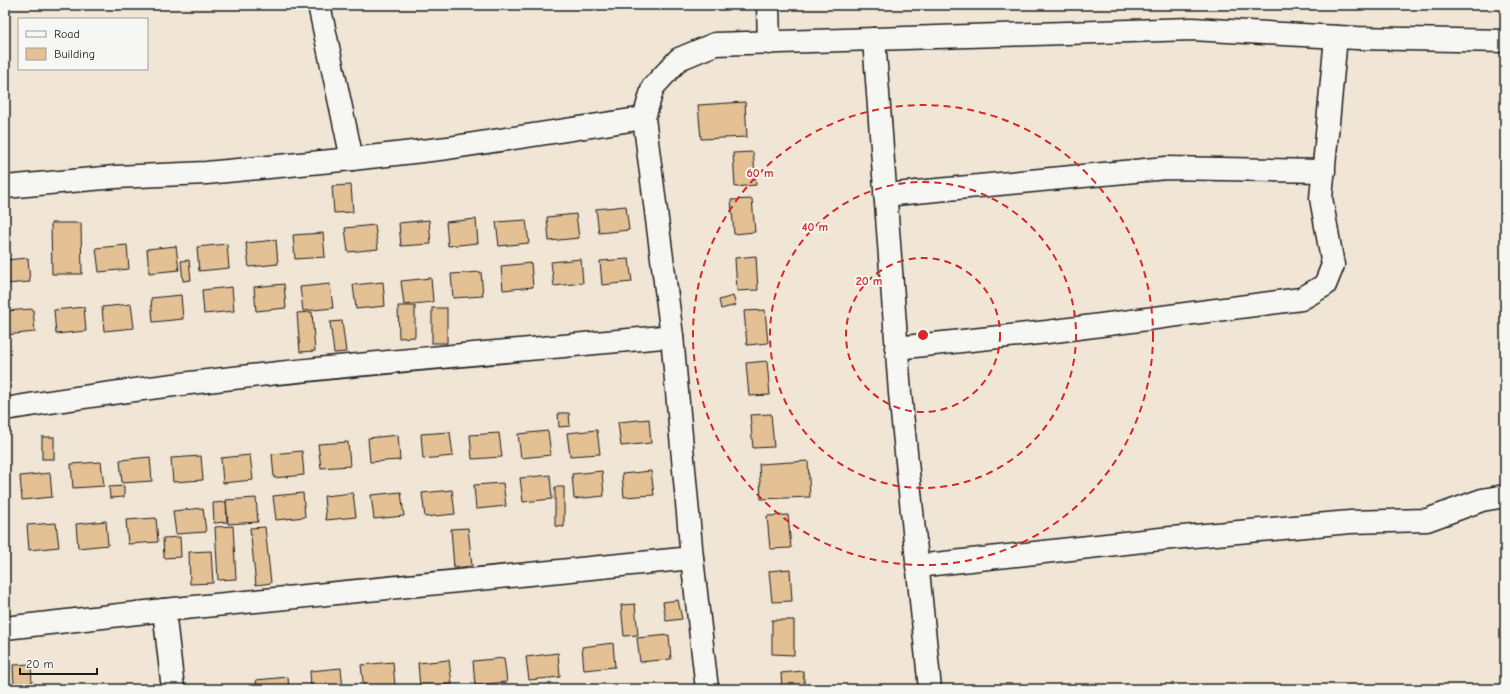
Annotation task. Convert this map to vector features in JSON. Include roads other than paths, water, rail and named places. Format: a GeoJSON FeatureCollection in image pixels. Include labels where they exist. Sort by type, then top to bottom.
{"type":"FeatureCollection","features":[{"type":"Feature","properties":{"kind":"street"},"geometry":{"type":"LineString","coordinates":[[319,5],[352,159]]}},
{"type":"Feature","properties":{"kind":"street"},"geometry":{"type":"LineString","coordinates":[[768,5],[769,43]]}},
{"type":"Feature","properties":{"kind":"street"},"geometry":{"type":"LineString","coordinates":[[707,689],[692,558],[672,336],[644,118],[653,87],[679,59],[715,44],[1192,29],[1336,37],[1505,41]]}},
{"type":"Feature","properties":{"kind":"street"},"geometry":{"type":"LineString","coordinates":[[896,348],[1047,332],[1301,299],[1326,285],[1333,265],[1321,198],[1336,37]]}},
{"type":"Feature","properties":{"kind":"street"},"geometry":{"type":"LineString","coordinates":[[874,39],[896,348],[930,689]]}},
{"type":"Feature","properties":{"kind":"street"},"geometry":{"type":"LineString","coordinates":[[5,187],[114,177],[206,173],[352,159],[448,148],[644,118]]}},
{"type":"Feature","properties":{"kind":"street"},"geometry":{"type":"LineString","coordinates":[[885,195],[1166,168],[1324,171]]}},
{"type":"Feature","properties":{"kind":"street"},"geometry":{"type":"LineString","coordinates":[[5,409],[102,394],[250,375],[672,336]]}},
{"type":"Feature","properties":{"kind":"street"},"geometry":{"type":"LineString","coordinates":[[918,566],[1224,533],[1350,522],[1427,520],[1482,500],[1505,496]]}},
{"type":"Feature","properties":{"kind":"street"},"geometry":{"type":"LineString","coordinates":[[5,628],[164,610],[692,558]]}},
{"type":"Feature","properties":{"kind":"street"},"geometry":{"type":"LineString","coordinates":[[164,610],[173,689]]}}]}
